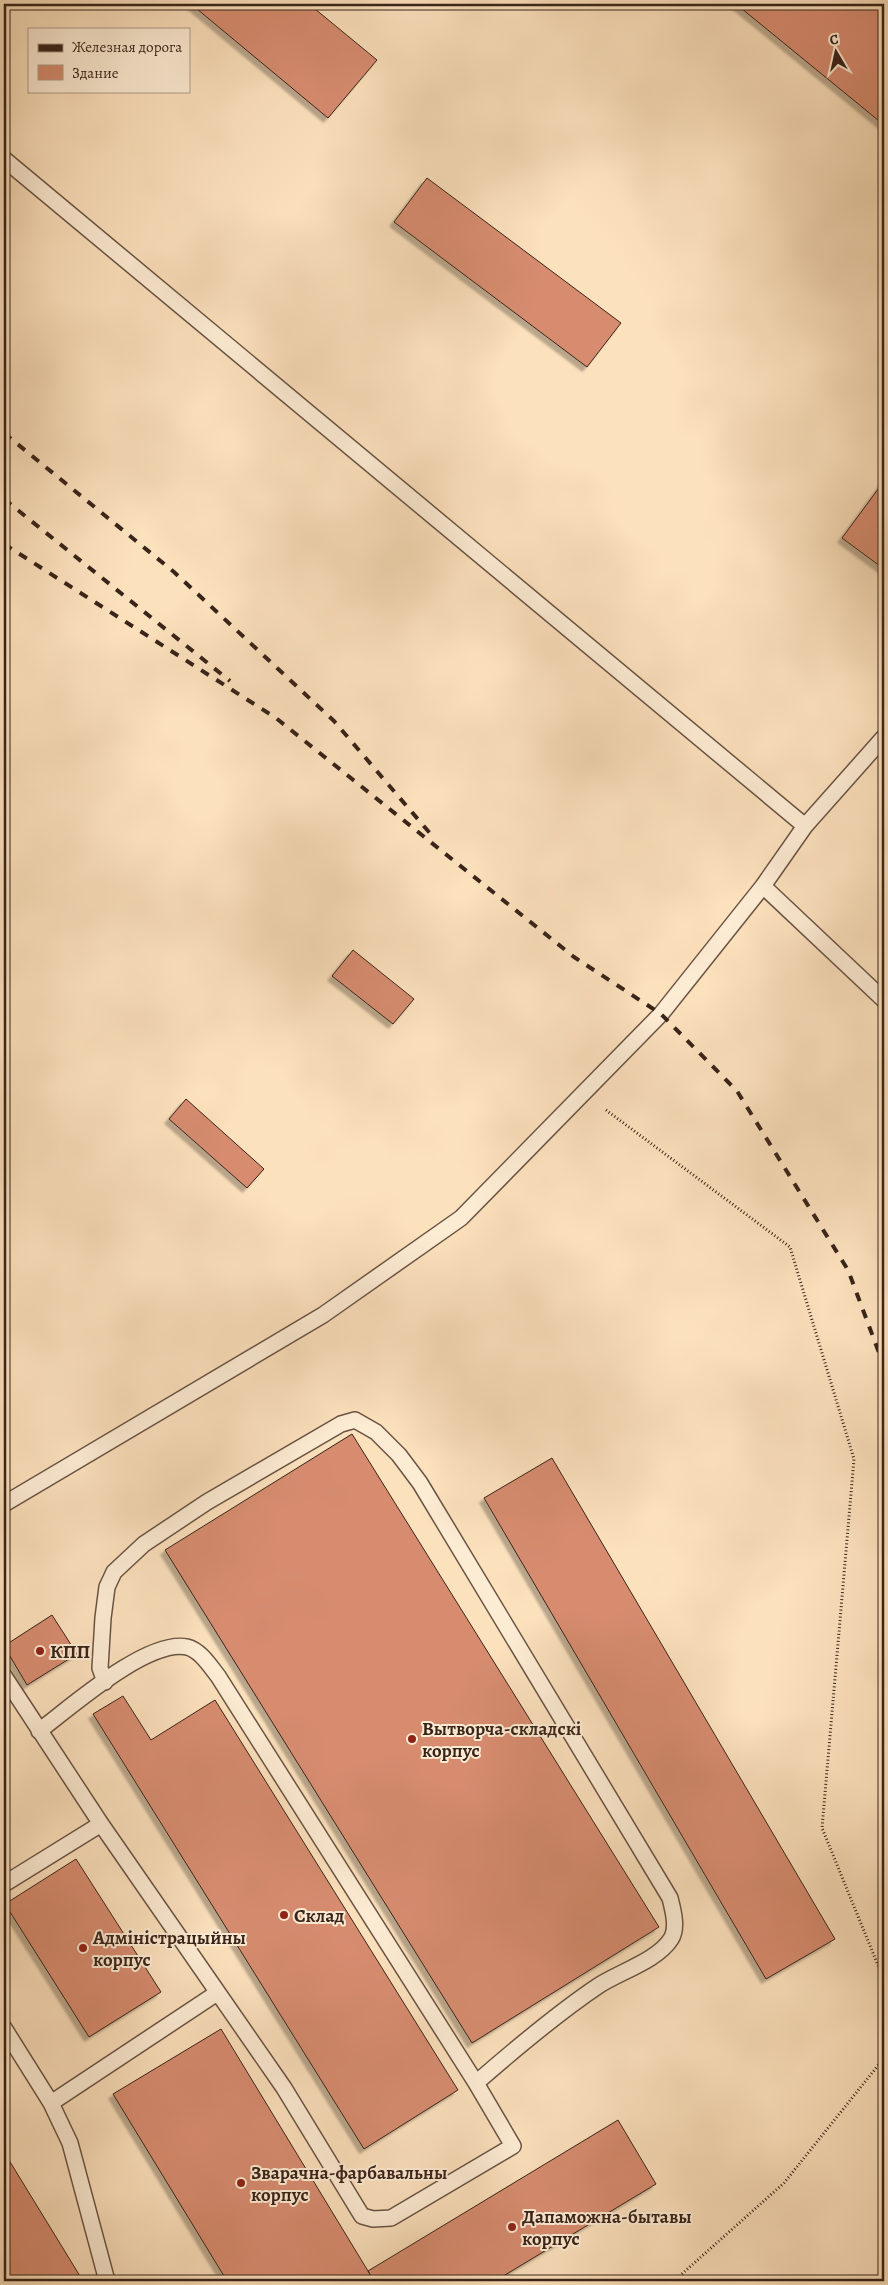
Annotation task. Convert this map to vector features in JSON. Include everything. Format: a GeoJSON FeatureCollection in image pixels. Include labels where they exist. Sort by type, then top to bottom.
{"type":"FeatureCollection","features":[{"type":"Feature","properties":{"kind":"lane"},"geometry":{"type":"LineString","coordinates":[[4,159],[805,826]]}},
{"type":"Feature","properties":{"kind":"lane"},"geometry":{"type":"LineString","coordinates":[[4,1504],[323,1315],[461,1218],[661,1014],[763,886],[805,826],[884,737]]}},
{"type":"Feature","properties":{"kind":"lane"},"geometry":{"type":"LineString","coordinates":[[763,886],[884,1000]]}},
{"type":"Feature","properties":{"kind":"lane"},"geometry":{"type":"LineString","coordinates":[[105,1682],[100,1668],[100,1660],[107,1587],[114,1572],[144,1544],[207,1502],[341,1424],[355,1420],[376,1432],[399,1455],[420,1483],[670,1898],[675,1918],[672,1938],[660,1952],[600,1985],[536,2030],[476,2083]]}},
{"type":"Feature","properties":{"kind":"lane"},"geometry":{"type":"LineString","coordinates":[[4,1676],[39,1731],[102,1824],[284,2088],[362,2216],[373,2220],[391,2218],[513,2146],[476,2083],[223,1684],[201,1655],[189,1647],[176,1646],[159,1649],[139,1658],[39,1731]]}},
{"type":"Feature","properties":{"kind":"lane"},"geometry":{"type":"LineString","coordinates":[[4,1884],[102,1824]]}},
{"type":"Feature","properties":{"kind":"lane"},"geometry":{"type":"LineString","coordinates":[[50,2104],[217,1993]]}},
{"type":"Feature","properties":{"kind":"lane"},"geometry":{"type":"LineString","coordinates":[[4,2028],[50,2104],[70,2143],[106,2281]]}},
{"type":"Feature","properties":{"kind":"path"},"geometry":{"type":"LineString","coordinates":[[583,1094],[790,1247],[854,1459],[822,1828],[884,1980]]}},
{"type":"Feature","properties":{"kind":"path"},"geometry":{"type":"LineString","coordinates":[[674,2281],[784,2184],[884,2058]]}},
{"type":"Feature","properties":{"kind":"building"},"geometry":{"type":"Polygon","coordinates":[[[191,4],[309,4],[377,60],[328,118],[191,4]]]}},
{"type":"Feature","properties":{"kind":"building"},"geometry":{"type":"Polygon","coordinates":[[[736,4],[884,4],[884,125],[736,4]]]}},
{"type":"Feature","properties":{"kind":"building"},"geometry":{"type":"Polygon","coordinates":[[[427,178],[621,323],[587,367],[394,222],[427,178]]]}},
{"type":"Feature","properties":{"kind":"building"},"geometry":{"type":"Polygon","coordinates":[[[884,481],[884,569],[842,538],[884,481]]]}},
{"type":"Feature","properties":{"kind":"building"},"geometry":{"type":"Polygon","coordinates":[[[353,950],[414,999],[393,1024],[332,976],[353,950]]]}},
{"type":"Feature","properties":{"kind":"building"},"geometry":{"type":"Polygon","coordinates":[[[186,1099],[264,1169],[247,1188],[169,1119],[186,1099]]]}},
{"type":"Feature","properties":{"kind":"building","name":"Вытворча-складскі корпус"},"geometry":{"type":"Polygon","coordinates":[[[352,1434],[659,1927],[472,2043],[165,1550],[352,1434]]]}},
{"type":"Feature","properties":{"kind":"building","name":"Вытворча-складскі корпус"},"geometry":{"type":"Polygon","coordinates":[[[552,1458],[835,1939],[766,1979],[484,1498],[552,1458]]]}},
{"type":"Feature","properties":{"kind":"building","name":"КПП"},"geometry":{"type":"Polygon","coordinates":[[[52,1615],[77,1654],[27,1685],[4,1646],[52,1615]]]}},
{"type":"Feature","properties":{"kind":"building","name":"Склад"},"geometry":{"type":"Polygon","coordinates":[[[123,1696],[151,1740],[215,1700],[458,2090],[364,2149],[93,1714],[123,1696]]]}},
{"type":"Feature","properties":{"kind":"building","name":"Адміністрацыйны корпус"},"geometry":{"type":"Polygon","coordinates":[[[76,1859],[161,1992],[89,2037],[5,1904],[76,1859]]]}},
{"type":"Feature","properties":{"kind":"building","name":"Зварачна-фарбавальны корпус"},"geometry":{"type":"Polygon","coordinates":[[[221,2029],[374,2281],[227,2281],[113,2094],[221,2029]]]}},
{"type":"Feature","properties":{"kind":"building","name":"Дапаможна-бытавы корпус"},"geometry":{"type":"Polygon","coordinates":[[[618,2120],[656,2184],[495,2281],[374,2281],[368,2271],[618,2120]]]}},
{"type":"Feature","properties":{"kind":"building"},"geometry":{"type":"Polygon","coordinates":[[[4,2152],[83,2281],[4,2281],[4,2152]]]}},
{"type":"Feature","properties":{"kind":"railway"},"geometry":{"type":"LineString","coordinates":[[4,433],[174,572],[334,721],[434,838]]}},
{"type":"Feature","properties":{"kind":"railway"},"geometry":{"type":"LineString","coordinates":[[4,499],[230,681]]}},
{"type":"Feature","properties":{"kind":"railway"},"geometry":{"type":"LineString","coordinates":[[4,544],[276,718],[574,957],[661,1014],[737,1091],[848,1270],[884,1366]]}},
{"type":"Feature","properties":{"kind":"place","name":"КПП"},"geometry":{"type":"Point","coordinates":[40,1651]}},
{"type":"Feature","properties":{"kind":"place","name":"Вытворча-складскі корпус"},"geometry":{"type":"Point","coordinates":[412,1739]}},
{"type":"Feature","properties":{"kind":"place","name":"Склад"},"geometry":{"type":"Point","coordinates":[284,1915]}},
{"type":"Feature","properties":{"kind":"place","name":"Адміністрацыйны корпус"},"geometry":{"type":"Point","coordinates":[83,1948]}},
{"type":"Feature","properties":{"kind":"place","name":"Зварачна-фарбавальны корпус"},"geometry":{"type":"Point","coordinates":[241,2183]}},
{"type":"Feature","properties":{"kind":"place","name":"Дапаможна-бытавы корпус"},"geometry":{"type":"Point","coordinates":[512,2227]}}]}
